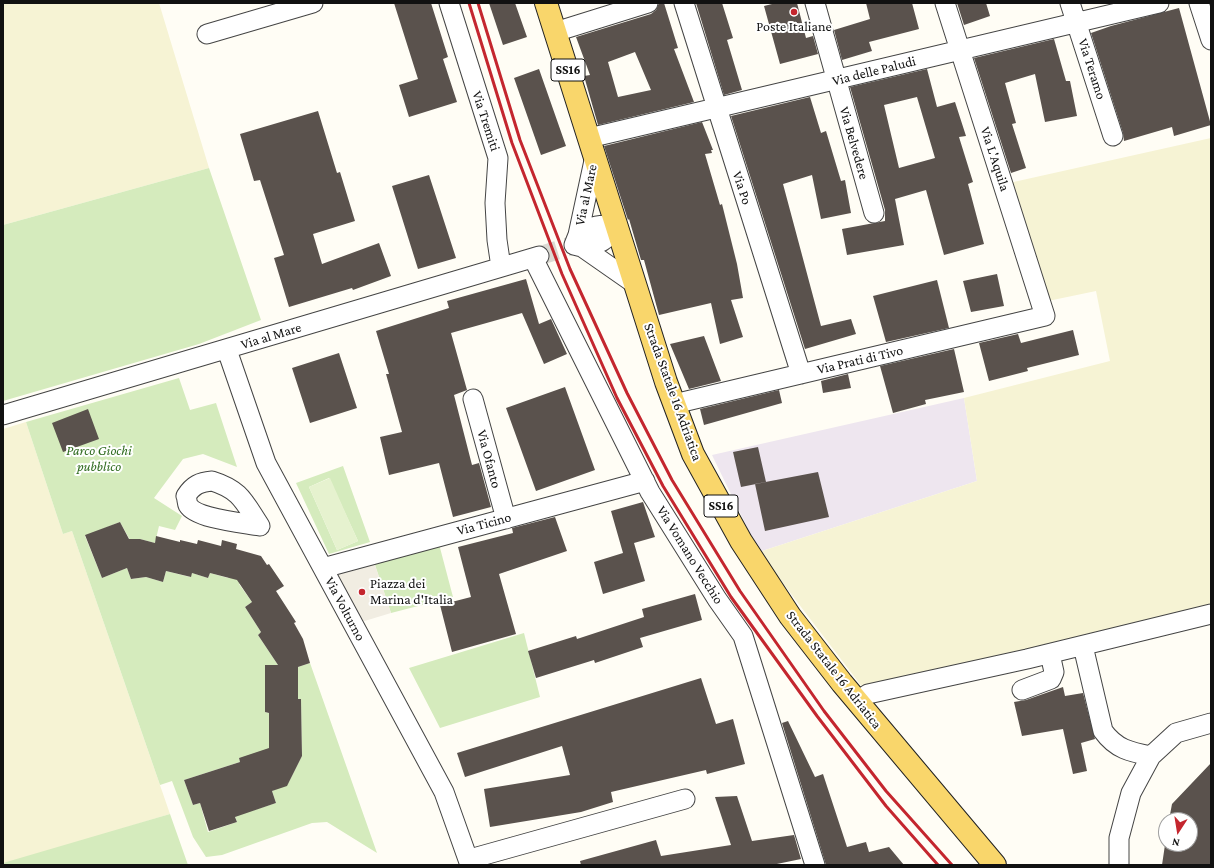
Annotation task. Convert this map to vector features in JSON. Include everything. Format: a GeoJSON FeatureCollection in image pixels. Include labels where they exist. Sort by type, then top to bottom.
{"type":"FeatureCollection","features":[{"type":"Feature","properties":{"kind":"main road","name":"Strada Statale 16 Adriatica"},"geometry":{"type":"LineString","coordinates":[[546,3],[674,404],[693,454],[741,541],[790,616],[857,701],[995,865]]}},
{"type":"Feature","properties":{"kind":"street"},"geometry":{"type":"LineString","coordinates":[[207,34],[313,3]]}},
{"type":"Feature","properties":{"kind":"street","name":"Via Tremiti"},"geometry":{"type":"LineString","coordinates":[[449,3],[498,158],[495,203],[497,240],[501,267]]}},
{"type":"Feature","properties":{"kind":"street"},"geometry":{"type":"LineString","coordinates":[[555,32],[648,3]]}},
{"type":"Feature","properties":{"kind":"street","name":"Via Po"},"geometry":{"type":"LineString","coordinates":[[684,3],[801,374]]}},
{"type":"Feature","properties":{"kind":"street","name":"Via Belvedere"},"geometry":{"type":"LineString","coordinates":[[815,3],[874,213]]}},
{"type":"Feature","properties":{"kind":"street","name":"Via L'Aquila"},"geometry":{"type":"LineString","coordinates":[[946,3],[1045,316]]}},
{"type":"Feature","properties":{"kind":"street","name":"Via Teramo"},"geometry":{"type":"LineString","coordinates":[[1070,3],[1113,136]]}},
{"type":"Feature","properties":{"kind":"street","name":"Via delle Paludi"},"geometry":{"type":"LineString","coordinates":[[592,147],[717,108],[1159,3]]}},
{"type":"Feature","properties":{"kind":"street"},"geometry":{"type":"LineString","coordinates":[[1199,3],[1211,40]]}},
{"type":"Feature","properties":{"kind":"street","name":"Via al Mare"},"geometry":{"type":"LineString","coordinates":[[580,241],[592,147]]}},
{"type":"Feature","properties":{"kind":"street","name":"Via al Mare"},"geometry":{"type":"LineString","coordinates":[[580,241],[588,227],[601,224],[617,226]]}},
{"type":"Feature","properties":{"kind":"street","name":"Via al Mare"},"geometry":{"type":"LineString","coordinates":[[580,241],[635,284]]}},
{"type":"Feature","properties":{"kind":"street","name":"Via al Mare"},"geometry":{"type":"LineString","coordinates":[[3,415],[536,257]]}},
{"type":"Feature","properties":{"kind":"street","name":"Via Vomano Vecchio"},"geometry":{"type":"LineString","coordinates":[[536,257],[645,481],[717,599],[743,636],[815,865]]}},
{"type":"Feature","properties":{"kind":"street","name":"Via Prati di Tivo"},"geometry":{"type":"LineString","coordinates":[[674,404],[1045,316]]}},
{"type":"Feature","properties":{"kind":"street","name":"Via Volturno"},"geometry":{"type":"LineString","coordinates":[[226,350],[266,462],[444,792],[474,861]]}},
{"type":"Feature","properties":{"kind":"street","name":"Via Ofanto"},"geometry":{"type":"LineString","coordinates":[[473,399],[506,519]]}},
{"type":"Feature","properties":{"kind":"street","name":"Via Ticino"},"geometry":{"type":"LineString","coordinates":[[322,568],[645,481]]}},
{"type":"Feature","properties":{"kind":"street"},"geometry":{"type":"LineString","coordinates":[[857,701],[868,694],[1050,654],[1211,614]]}},
{"type":"Feature","properties":{"kind":"street"},"geometry":{"type":"LineString","coordinates":[[1083,646],[1103,731],[1109,739],[1126,751],[1151,756]]}},
{"type":"Feature","properties":{"kind":"street"},"geometry":{"type":"LineString","coordinates":[[1022,690],[1051,679],[1054,672],[1050,654]]}},
{"type":"Feature","properties":{"kind":"street"},"geometry":{"type":"LineString","coordinates":[[1119,865],[1119,838],[1131,793],[1151,756],[1176,733],[1211,723]]}},
{"type":"Feature","properties":{"kind":"street"},"geometry":{"type":"LineString","coordinates":[[474,861],[685,799]]}},
{"type":"Feature","properties":{"kind":"shaded area"},"geometry":{"type":"Polygon","coordinates":[[[3,3],[159,3],[209,168],[3,225],[3,3]]]}},
{"type":"Feature","properties":{"kind":"shaded area"},"geometry":{"type":"Polygon","coordinates":[[[1211,138],[1211,609],[863,688],[759,552],[977,481],[964,398],[1110,361],[1096,291],[1048,301],[1009,183],[1211,138]]]}},
{"type":"Feature","properties":{"kind":"shaded area"},"geometry":{"type":"Polygon","coordinates":[[[964,398],[977,481],[759,552],[712,455],[964,398]]]}},
{"type":"Feature","properties":{"kind":"shaded area"},"geometry":{"type":"Polygon","coordinates":[[[26,422],[63,534],[72,531],[170,814],[3,865],[3,429],[26,422]]]}},
{"type":"Feature","properties":{"kind":"shaded area","name":"Piazza dei Marina d'Italia"},"geometry":{"type":"Polygon","coordinates":[[[373,559],[391,613],[358,623],[329,571],[373,559]]]}},
{"type":"Feature","properties":{"kind":"green space"},"geometry":{"type":"Polygon","coordinates":[[[209,168],[261,320],[199,344],[3,401],[3,225],[209,168]]]}},
{"type":"Feature","properties":{"kind":"green space","name":"Parco Giochi pubblico"},"geometry":{"type":"Polygon","coordinates":[[[179,378],[190,410],[216,403],[237,467],[203,454],[183,459],[154,498],[182,516],[175,530],[159,526],[155,543],[140,539],[130,540],[120,522],[85,536],[102,578],[127,568],[131,579],[146,577],[163,582],[166,571],[190,577],[192,573],[208,578],[210,573],[228,578],[234,556],[262,569],[239,584],[252,602],[245,607],[261,632],[258,635],[278,665],[265,665],[265,712],[269,713],[269,726],[297,754],[239,758],[240,762],[184,780],[193,805],[200,803],[208,832],[237,822],[230,802],[251,811],[276,803],[272,791],[289,782],[302,756],[301,700],[298,699],[298,667],[310,663],[377,853],[327,822],[312,823],[222,855],[206,857],[193,837],[172,781],[160,785],[72,531],[63,534],[26,422],[179,378]]]}},
{"type":"Feature","properties":{"kind":"green space"},"geometry":{"type":"Polygon","coordinates":[[[343,466],[370,542],[329,554],[296,483],[343,466]],[[329,478],[309,487],[337,550],[358,541],[329,478]]]}},
{"type":"Feature","properties":{"kind":"green space"},"geometry":{"type":"Polygon","coordinates":[[[330,478],[358,541],[337,550],[309,487],[330,478]]]}},
{"type":"Feature","properties":{"kind":"green space"},"geometry":{"type":"Polygon","coordinates":[[[439,544],[453,597],[391,613],[373,559],[439,544]]]}},
{"type":"Feature","properties":{"kind":"green space"},"geometry":{"type":"Polygon","coordinates":[[[524,633],[540,697],[440,728],[409,668],[524,633]]]}},
{"type":"Feature","properties":{"kind":"green space"},"geometry":{"type":"Polygon","coordinates":[[[170,814],[188,865],[3,865],[3,863],[170,814]]]}},
{"type":"Feature","properties":{"kind":"building"},"geometry":{"type":"Polygon","coordinates":[[[394,3],[431,3],[448,57],[443,59],[457,102],[409,117],[399,85],[418,79],[394,3]]]}},
{"type":"Feature","properties":{"kind":"building"},"geometry":{"type":"Polygon","coordinates":[[[489,3],[515,3],[527,37],[503,45],[489,3]]]}},
{"type":"Feature","properties":{"kind":"building"},"geometry":{"type":"Polygon","coordinates":[[[659,3],[664,3],[678,48],[674,49],[694,102],[598,125],[584,76],[590,75],[576,37],[651,14],[656,10],[659,3]],[[635,52],[608,62],[618,97],[651,90],[635,52]]]}},
{"type":"Feature","properties":{"kind":"building"},"geometry":{"type":"Polygon","coordinates":[[[696,3],[722,3],[733,38],[727,40],[742,90],[724,95],[696,3]]]}},
{"type":"Feature","properties":{"kind":"building"},"geometry":{"type":"Polygon","coordinates":[[[776,3],[797,3],[806,38],[813,36],[818,54],[780,64],[764,6],[776,3]]]}},
{"type":"Feature","properties":{"kind":"building"},"geometry":{"type":"Polygon","coordinates":[[[866,3],[912,3],[919,29],[869,42],[872,51],[842,60],[834,30],[870,19],[866,3]]]}},
{"type":"Feature","properties":{"kind":"building"},"geometry":{"type":"Polygon","coordinates":[[[957,3],[986,3],[990,16],[964,25],[957,3]]]}},
{"type":"Feature","properties":{"kind":"building"},"geometry":{"type":"Polygon","coordinates":[[[1179,8],[1211,125],[1174,136],[1172,127],[1124,141],[1123,133],[1091,33],[1111,26],[1179,8]]]}},
{"type":"Feature","properties":{"kind":"building"},"geometry":{"type":"Polygon","coordinates":[[[1054,39],[1066,81],[1070,81],[1077,116],[1045,122],[1035,74],[1005,83],[1016,123],[1012,124],[1026,168],[1011,173],[974,58],[1054,39]]]}},
{"type":"Feature","properties":{"kind":"building"},"geometry":{"type":"Polygon","coordinates":[[[539,69],[566,146],[541,155],[514,78],[539,69]]]}},
{"type":"Feature","properties":{"kind":"building"},"geometry":{"type":"Polygon","coordinates":[[[927,69],[937,107],[955,102],[966,136],[959,137],[973,182],[968,184],[984,244],[944,255],[926,190],[895,199],[904,245],[847,255],[842,229],[885,221],[885,210],[850,87],[927,69]],[[917,97],[884,105],[899,168],[935,158],[917,97]]]}},
{"type":"Feature","properties":{"kind":"building"},"geometry":{"type":"Polygon","coordinates":[[[810,97],[821,133],[826,131],[841,181],[845,180],[851,213],[821,219],[812,175],[783,184],[821,326],[851,319],[856,334],[805,349],[731,116],[810,97]]]}},
{"type":"Feature","properties":{"kind":"building"},"geometry":{"type":"Polygon","coordinates":[[[318,111],[337,173],[340,172],[355,221],[313,234],[322,264],[379,243],[391,276],[353,290],[352,288],[289,307],[274,258],[284,255],[260,180],[254,181],[240,134],[318,111]]]}},
{"type":"Feature","properties":{"kind":"building"},"geometry":{"type":"Polygon","coordinates":[[[702,122],[713,150],[711,150],[712,153],[705,154],[720,205],[722,204],[737,264],[743,298],[731,300],[743,337],[720,344],[711,303],[659,315],[644,260],[641,260],[629,219],[628,220],[604,146],[702,122]]]}},
{"type":"Feature","properties":{"kind":"building"},"geometry":{"type":"Polygon","coordinates":[[[429,175],[456,258],[418,269],[392,186],[429,175]]]}},
{"type":"Feature","properties":{"kind":"building"},"geometry":{"type":"Polygon","coordinates":[[[997,274],[1004,306],[971,312],[963,281],[997,274]]]}},
{"type":"Feature","properties":{"kind":"building"},"geometry":{"type":"Polygon","coordinates":[[[526,279],[539,324],[551,319],[567,354],[544,364],[522,313],[451,333],[467,390],[454,395],[472,465],[479,463],[491,507],[453,517],[439,463],[389,475],[380,437],[402,432],[386,374],[389,374],[376,331],[449,308],[447,301],[526,279]]]}},
{"type":"Feature","properties":{"kind":"building"},"geometry":{"type":"Polygon","coordinates":[[[937,280],[949,328],[886,342],[873,296],[937,280]]]}},
{"type":"Feature","properties":{"kind":"building"},"geometry":{"type":"Polygon","coordinates":[[[1073,330],[1079,355],[1027,368],[1028,371],[989,381],[979,343],[1018,334],[1021,343],[1073,330]]]}},
{"type":"Feature","properties":{"kind":"building"},"geometry":{"type":"Polygon","coordinates":[[[704,336],[721,381],[689,389],[670,344],[704,336]]]}},
{"type":"Feature","properties":{"kind":"building"},"geometry":{"type":"Polygon","coordinates":[[[954,349],[964,392],[925,400],[926,404],[893,413],[880,366],[954,349]]]}},
{"type":"Feature","properties":{"kind":"building"},"geometry":{"type":"Polygon","coordinates":[[[339,353],[357,408],[310,423],[292,368],[339,353]]]}},
{"type":"Feature","properties":{"kind":"building"},"geometry":{"type":"Polygon","coordinates":[[[848,374],[851,388],[823,393],[821,381],[848,374]]]}},
{"type":"Feature","properties":{"kind":"building"},"geometry":{"type":"Polygon","coordinates":[[[565,387],[595,470],[536,491],[506,408],[565,387]]]}},
{"type":"Feature","properties":{"kind":"building"},"geometry":{"type":"Polygon","coordinates":[[[779,390],[782,403],[704,425],[700,409],[779,390]]]}},
{"type":"Feature","properties":{"kind":"building"},"geometry":{"type":"Polygon","coordinates":[[[88,409],[99,439],[63,452],[52,423],[88,409]]]}},
{"type":"Feature","properties":{"kind":"building"},"geometry":{"type":"Polygon","coordinates":[[[758,447],[766,482],[741,487],[733,452],[758,447]]]}},
{"type":"Feature","properties":{"kind":"building"},"geometry":{"type":"Polygon","coordinates":[[[818,472],[829,517],[765,531],[755,484],[818,472]]]}},
{"type":"Feature","properties":{"kind":"building"},"geometry":{"type":"Polygon","coordinates":[[[643,502],[655,537],[634,543],[645,581],[603,594],[594,562],[623,553],[611,511],[643,502]]]}},
{"type":"Feature","properties":{"kind":"building"},"geometry":{"type":"Polygon","coordinates":[[[555,517],[567,551],[499,574],[516,634],[452,652],[440,605],[471,597],[458,547],[513,533],[512,528],[555,517]]]}},
{"type":"Feature","properties":{"kind":"building"},"geometry":{"type":"Polygon","coordinates":[[[120,522],[129,539],[140,539],[155,543],[156,536],[180,542],[180,540],[197,544],[198,540],[221,546],[222,540],[237,544],[236,549],[261,556],[267,565],[269,564],[284,586],[276,591],[296,622],[294,623],[303,639],[310,663],[298,667],[298,699],[301,699],[302,756],[287,786],[272,791],[276,803],[235,817],[237,822],[209,831],[200,803],[193,805],[184,780],[240,762],[239,758],[269,748],[269,713],[265,712],[265,665],[278,665],[258,635],[261,632],[245,607],[252,602],[237,580],[210,573],[208,578],[192,573],[191,577],[166,571],[163,582],[146,577],[131,579],[127,568],[102,578],[85,535],[120,522]]]}},
{"type":"Feature","properties":{"kind":"building"},"geometry":{"type":"Polygon","coordinates":[[[695,594],[702,620],[640,638],[643,647],[595,663],[594,660],[536,678],[528,651],[576,636],[577,639],[644,617],[642,609],[695,594]]]}},
{"type":"Feature","properties":{"kind":"building"},"geometry":{"type":"Polygon","coordinates":[[[701,678],[716,724],[733,719],[745,764],[707,774],[706,770],[611,792],[613,802],[581,812],[490,827],[484,789],[570,775],[562,746],[465,777],[457,753],[701,678]]]}},
{"type":"Feature","properties":{"kind":"building"},"geometry":{"type":"Polygon","coordinates":[[[1063,687],[1065,696],[1083,693],[1095,739],[1081,743],[1087,771],[1073,774],[1063,729],[1022,736],[1014,702],[1026,700],[1063,687]]]}},
{"type":"Feature","properties":{"kind":"building"},"geometry":{"type":"Polygon","coordinates":[[[788,721],[815,777],[823,774],[847,847],[866,842],[869,852],[889,847],[904,865],[826,865],[782,723],[788,721]]]}},
{"type":"Feature","properties":{"kind":"building"},"geometry":{"type":"Polygon","coordinates":[[[1211,763],[1211,865],[1162,865],[1164,852],[1198,852],[1198,812],[1170,812],[1172,804],[1211,763]]]}},
{"type":"Feature","properties":{"kind":"building"},"geometry":{"type":"Polygon","coordinates":[[[737,796],[752,841],[794,835],[801,859],[772,865],[581,865],[580,861],[656,840],[661,856],[731,845],[715,797],[737,796]]]}},
{"type":"Feature","properties":{"kind":"tunnel"},"geometry":{"type":"LineString","coordinates":[[539,256],[574,245]]}},
{"type":"Feature","properties":{"kind":"railway"},"geometry":{"type":"LineString","coordinates":[[469,3],[512,143],[562,274],[617,398],[663,486],[731,597],[817,716],[886,806],[938,865]]}},
{"type":"Feature","properties":{"kind":"railway"},"geometry":{"type":"LineString","coordinates":[[478,3],[520,140],[570,269],[627,393],[672,480],[740,591],[824,711],[886,791],[952,865]]}},
{"type":"Feature","properties":{"kind":"place","name":"Poste Italiane"},"geometry":{"type":"Point","coordinates":[794,12]}},
{"type":"Feature","properties":{"kind":"place","name":"Piazza dei Marina d'Italia"},"geometry":{"type":"Point","coordinates":[362,592]}}]}
